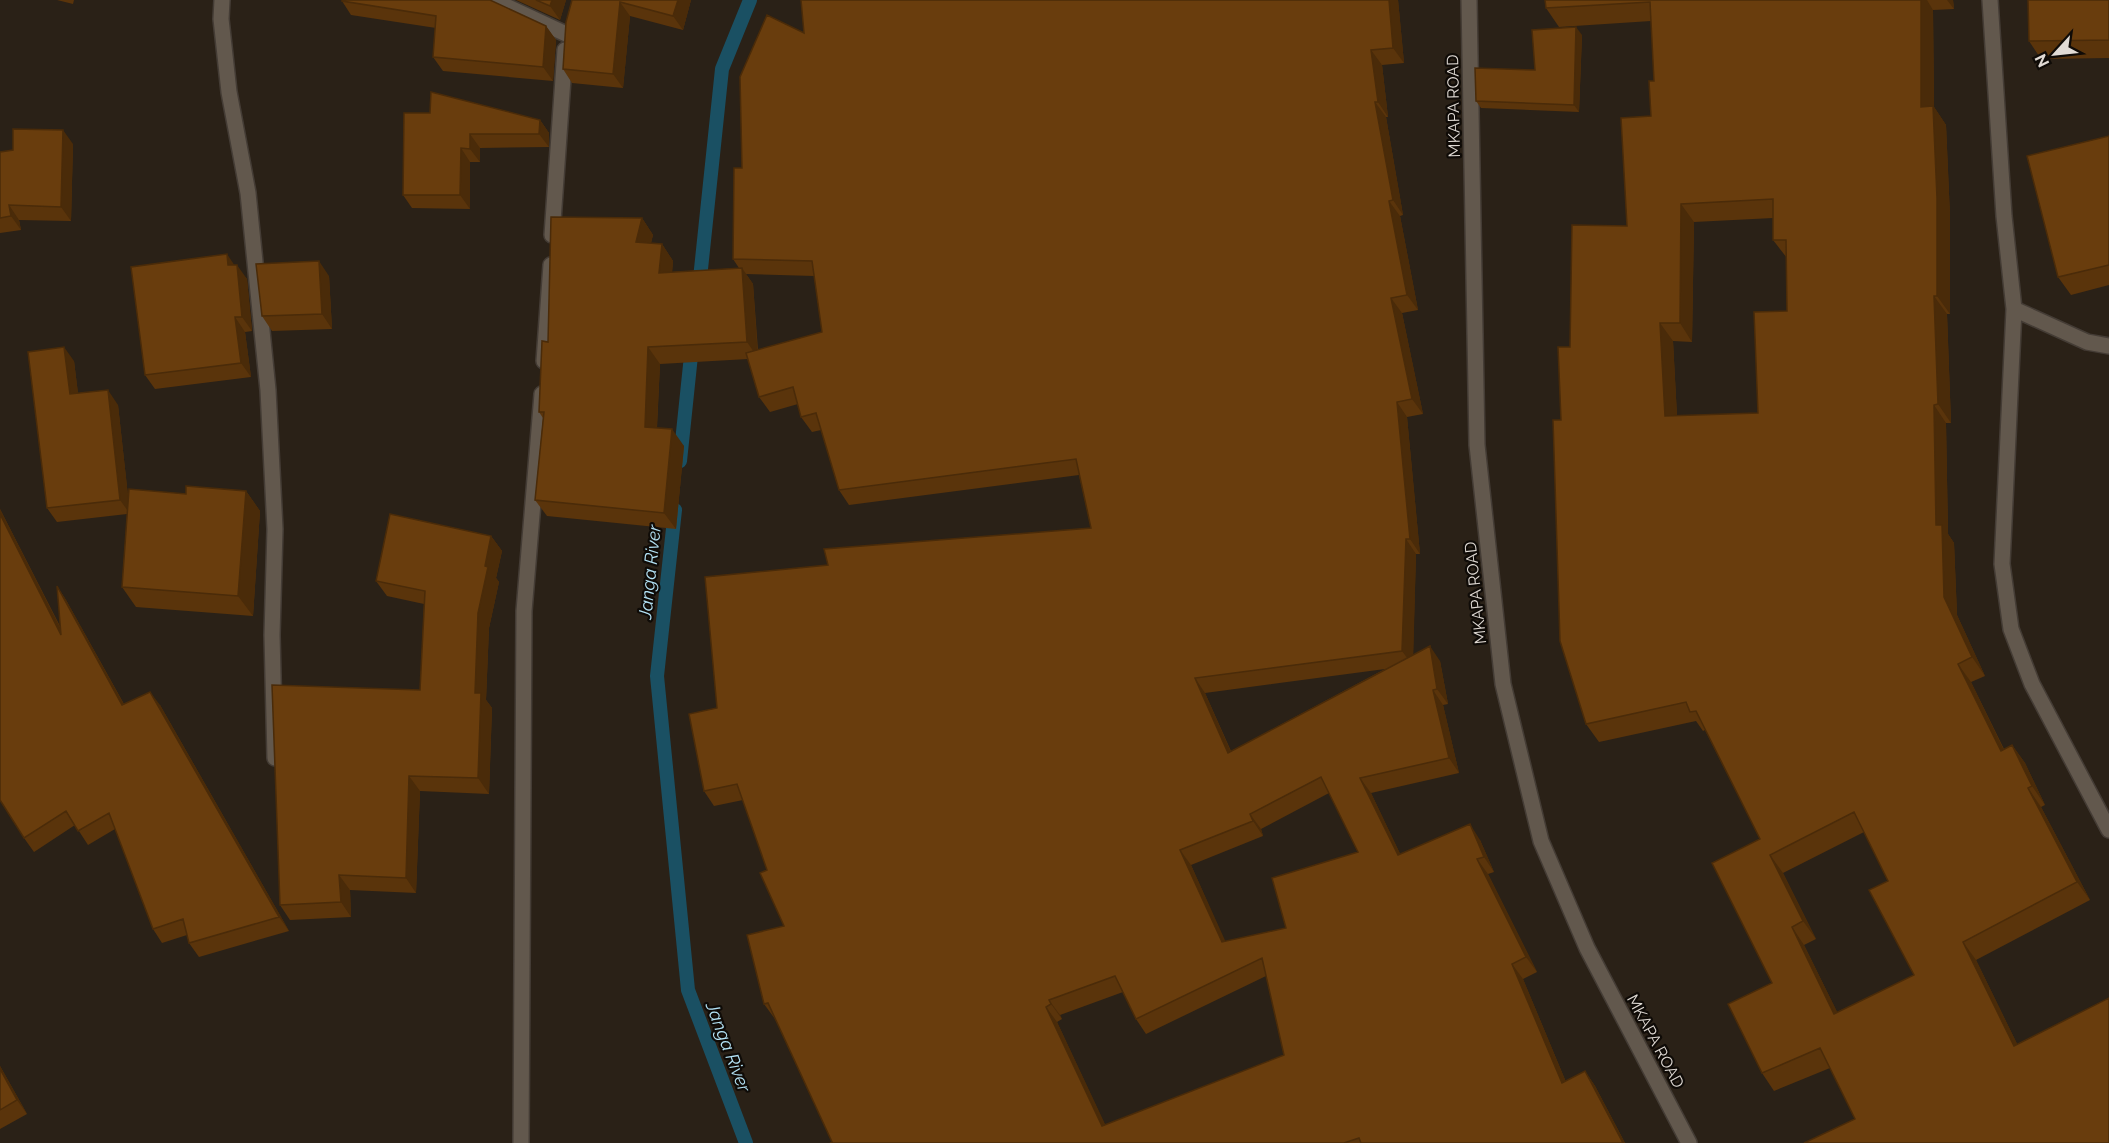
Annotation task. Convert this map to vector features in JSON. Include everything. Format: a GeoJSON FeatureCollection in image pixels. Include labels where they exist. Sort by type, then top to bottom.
{"type":"FeatureCollection","features":[{"type":"Feature","properties":{"kind":"street"},"geometry":{"type":"LineString","coordinates":[[222,0],[221,19],[229,92],[248,193],[268,390],[274,529],[272,703],[276,770]]}},
{"type":"Feature","properties":{"kind":"street"},"geometry":{"type":"LineString","coordinates":[[493,0],[567,29],[533,521],[524,611],[521,1143]]}},
{"type":"Feature","properties":{"kind":"street","name":"MKAPA ROAD"},"geometry":{"type":"LineString","coordinates":[[1469,0],[1476,445],[1503,684],[1541,841],[1587,948],[1689,1143]]}},
{"type":"Feature","properties":{"kind":"street"},"geometry":{"type":"LineString","coordinates":[[1990,0],[2004,216],[2014,309],[2002,564],[2011,629],[2032,684],[2109,831]]}},
{"type":"Feature","properties":{"kind":"street"},"geometry":{"type":"LineString","coordinates":[[2014,309],[2087,342],[2109,346]]}},
{"type":"Feature","properties":{"kind":"building"},"geometry":{"type":"Polygon","coordinates":[[[342,0],[490,0],[546,26],[543,67],[433,57],[436,16],[342,0]]]}},
{"type":"Feature","properties":{"kind":"building"},"geometry":{"type":"Polygon","coordinates":[[[536,0],[552,0],[550,6],[536,0]]]}},
{"type":"Feature","properties":{"kind":"building"},"geometry":{"type":"Polygon","coordinates":[[[572,0],[678,0],[673,16],[620,2],[613,74],[563,69],[566,22],[572,0]]]}},
{"type":"Feature","properties":{"kind":"building"},"geometry":{"type":"Polygon","coordinates":[[[801,0],[1389,0],[1393,48],[1371,50],[1378,102],[1375,102],[1393,200],[1389,201],[1407,295],[1391,298],[1412,399],[1397,402],[1410,539],[1406,539],[1402,651],[1195,678],[1228,753],[1430,646],[1437,689],[1433,690],[1449,758],[1360,778],[1398,855],[1470,824],[1484,857],[1477,859],[1526,957],[1512,964],[1562,1083],[1585,1071],[1623,1143],[1361,1143],[1359,1138],[1344,1143],[830,1143],[832,1142],[768,1003],[764,1004],[747,935],[784,926],[760,873],[767,870],[737,784],[704,791],[689,714],[717,708],[705,577],[828,565],[824,549],[1091,528],[1076,459],[839,490],[816,413],[801,417],[793,387],[759,397],[746,353],[822,332],[812,261],[733,259],[734,168],[742,168],[740,77],[767,15],[804,33],[801,0]],[[1321,777],[1250,814],[1253,821],[1180,850],[1222,942],[1286,928],[1272,878],[1358,852],[1321,777]],[[1262,958],[1136,1019],[1115,976],[1049,1000],[1051,1004],[1046,1007],[1102,1126],[1284,1055],[1262,958]]]}},
{"type":"Feature","properties":{"kind":"building"},"geometry":{"type":"Polygon","coordinates":[[[1545,0],[1921,0],[1921,107],[1933,106],[1937,198],[1937,296],[1934,296],[1938,404],[1934,405],[1936,525],[1942,525],[1944,597],[1972,657],[1958,664],[2001,751],[2012,745],[2032,786],[2028,788],[2077,882],[1963,942],[2014,1046],[2109,998],[2109,1143],[1804,1143],[1855,1119],[1820,1048],[1762,1073],[1728,1004],[1772,983],[1712,863],[1760,839],[1696,711],[1690,712],[1686,702],[1586,724],[1560,641],[1553,420],[1561,420],[1558,347],[1570,347],[1572,225],[1627,226],[1621,118],[1651,116],[1649,81],[1654,81],[1650,2],[1546,8],[1545,0]],[[1773,199],[1681,204],[1680,323],[1660,323],[1665,416],[1758,413],[1754,312],[1787,311],[1786,240],[1773,240],[1773,199]],[[1854,812],[1770,855],[1803,921],[1792,927],[1834,1014],[1914,975],[1869,890],[1888,881],[1854,812]]]}},
{"type":"Feature","properties":{"kind":"building"},"geometry":{"type":"Polygon","coordinates":[[[2028,0],[2109,0],[2109,40],[2029,41],[2028,0]]]}},
{"type":"Feature","properties":{"kind":"building"},"geometry":{"type":"Polygon","coordinates":[[[1576,27],[1574,105],[1476,101],[1475,68],[1535,70],[1532,30],[1576,27]]]}},
{"type":"Feature","properties":{"kind":"building"},"geometry":{"type":"Polygon","coordinates":[[[431,92],[540,120],[539,134],[470,134],[470,149],[461,148],[460,195],[403,195],[404,113],[430,113],[431,92]]]}},
{"type":"Feature","properties":{"kind":"building"},"geometry":{"type":"Polygon","coordinates":[[[13,129],[63,130],[61,207],[9,205],[11,216],[0,218],[0,152],[13,150],[13,129]]]}},
{"type":"Feature","properties":{"kind":"building"},"geometry":{"type":"Polygon","coordinates":[[[2109,136],[2109,265],[2058,277],[2027,156],[2109,136]]]}},
{"type":"Feature","properties":{"kind":"building"},"geometry":{"type":"Polygon","coordinates":[[[551,217],[642,218],[636,242],[662,244],[659,273],[742,268],[747,342],[648,347],[645,427],[672,429],[664,513],[535,500],[544,412],[539,412],[542,341],[548,342],[551,217]]]}},
{"type":"Feature","properties":{"kind":"building"},"geometry":{"type":"Polygon","coordinates":[[[227,254],[228,265],[237,265],[242,317],[235,317],[241,363],[145,375],[131,267],[227,254]]]}},
{"type":"Feature","properties":{"kind":"building"},"geometry":{"type":"Polygon","coordinates":[[[319,261],[322,314],[262,316],[256,264],[319,261]]]}},
{"type":"Feature","properties":{"kind":"building"},"geometry":{"type":"Polygon","coordinates":[[[64,347],[70,394],[108,390],[120,500],[47,508],[28,352],[64,347]]]}},
{"type":"Feature","properties":{"kind":"building"},"geometry":{"type":"Polygon","coordinates":[[[186,486],[246,491],[238,596],[122,587],[129,489],[186,494],[186,486]]]}},
{"type":"Feature","properties":{"kind":"building"},"geometry":{"type":"Polygon","coordinates":[[[0,514],[61,635],[57,586],[122,705],[150,692],[279,917],[189,943],[183,919],[153,929],[109,813],[78,831],[66,811],[24,838],[0,800],[0,514]]]}},
{"type":"Feature","properties":{"kind":"building"},"geometry":{"type":"Polygon","coordinates":[[[390,514],[491,536],[485,566],[488,567],[478,613],[475,693],[481,693],[478,778],[409,776],[406,878],[339,875],[341,902],[280,905],[272,685],[420,690],[425,591],[376,581],[390,514]]]}},
{"type":"Feature","properties":{"kind":"building"},"geometry":{"type":"Polygon","coordinates":[[[0,1069],[17,1100],[0,1110],[0,1069]]]}},
{"type":"Feature","properties":{"kind":"waterway","name":"Janga River"},"geometry":{"type":"LineString","coordinates":[[699,288],[722,69],[750,0]]}},
{"type":"Feature","properties":{"kind":"waterway","name":"Janga River"},"geometry":{"type":"LineString","coordinates":[[680,461],[692,346]]}},
{"type":"Feature","properties":{"kind":"waterway","name":"Janga River"},"geometry":{"type":"LineString","coordinates":[[675,510],[657,676],[688,990],[746,1143]]}}]}
